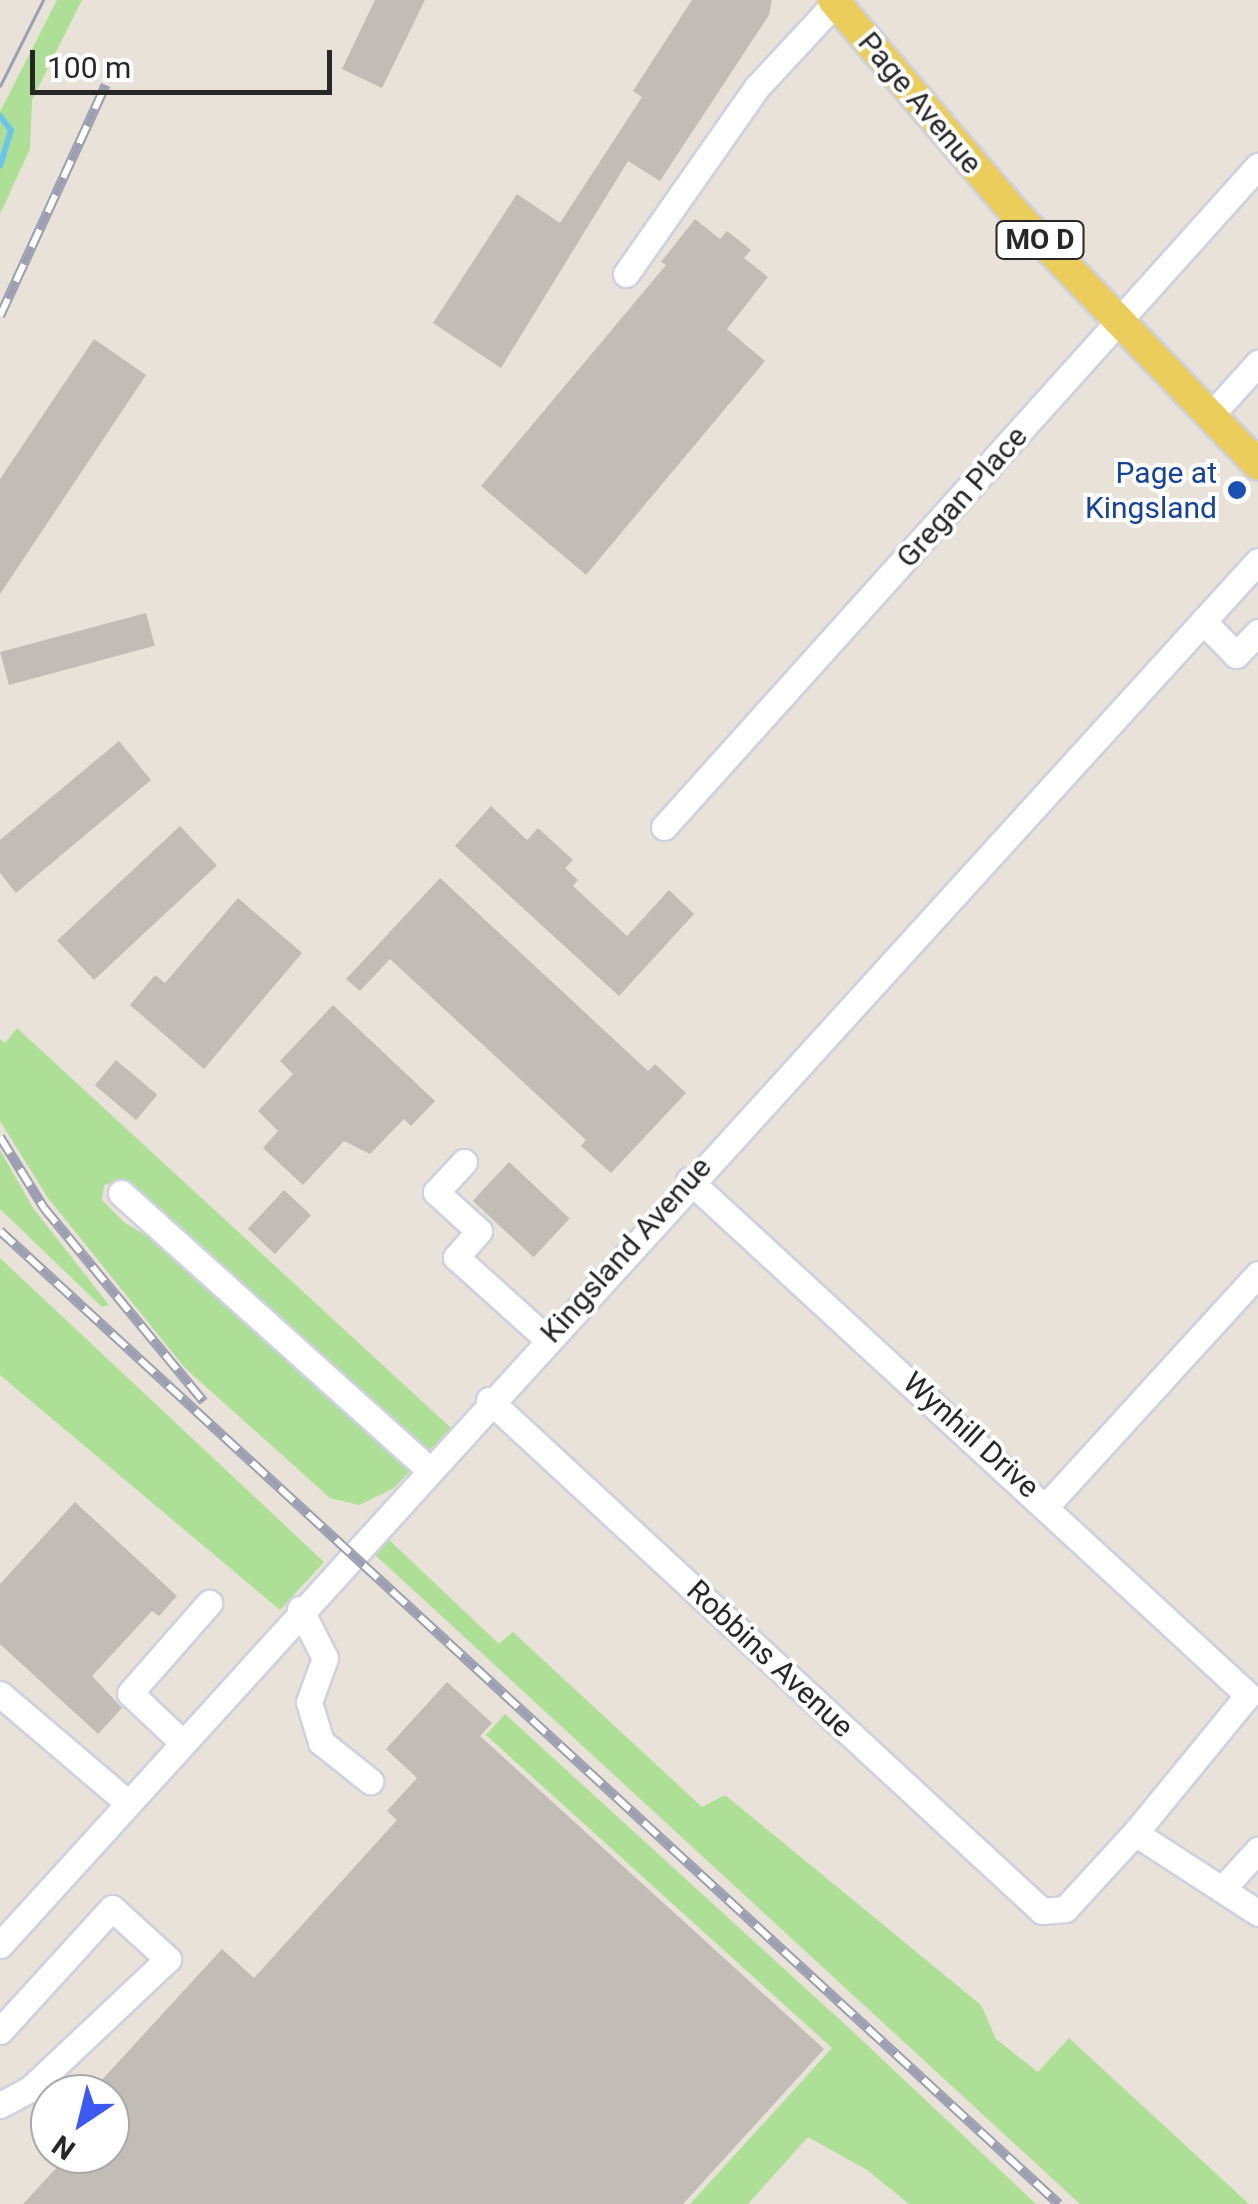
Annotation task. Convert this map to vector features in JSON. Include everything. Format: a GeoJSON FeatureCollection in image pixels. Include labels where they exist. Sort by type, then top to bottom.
{"type":"FeatureCollection","features":[{"type":"Feature","properties":{"kind":"main road","name":"Page Avenue"},"geometry":{"type":"LineString","coordinates":[[834,1],[1118,324],[1258,465]]}},
{"type":"Feature","properties":{"kind":"street"},"geometry":{"type":"LineString","coordinates":[[626,274],[757,87],[834,1]]}},
{"type":"Feature","properties":{"kind":"street","name":"Gregan Place"},"geometry":{"type":"LineString","coordinates":[[664,827],[1258,166]]}},
{"type":"Feature","properties":{"kind":"street"},"geometry":{"type":"LineString","coordinates":[[1210,416],[1258,363]]}},
{"type":"Feature","properties":{"kind":"street","name":"Kingsland Avenue"},"geometry":{"type":"LineString","coordinates":[[0,1945],[427,1468],[1257,565]]}},
{"type":"Feature","properties":{"kind":"street"},"geometry":{"type":"LineString","coordinates":[[1203,621],[1236,655],[1258,632]]}},
{"type":"Feature","properties":{"kind":"street"},"geometry":{"type":"LineString","coordinates":[[464,1162],[436,1192],[478,1230],[456,1257],[546,1338]]}},
{"type":"Feature","properties":{"kind":"street","name":"Wynhill Drive"},"geometry":{"type":"LineString","coordinates":[[690,1180],[1048,1504],[1248,1696],[1135,1833]]}},
{"type":"Feature","properties":{"kind":"street"},"geometry":{"type":"LineString","coordinates":[[121,1193],[427,1468]]}},
{"type":"Feature","properties":{"kind":"street"},"geometry":{"type":"LineString","coordinates":[[1048,1504],[1258,1274]]}},
{"type":"Feature","properties":{"kind":"street","name":"Robbins Avenue"},"geometry":{"type":"LineString","coordinates":[[489,1400],[1052,1915],[1135,1833]]}},
{"type":"Feature","properties":{"kind":"street"},"geometry":{"type":"LineString","coordinates":[[182,1742],[130,1693],[208,1604]]}},
{"type":"Feature","properties":{"kind":"street"},"geometry":{"type":"LineString","coordinates":[[300,1609],[326,1658],[309,1702],[320,1742],[370,1781]]}},
{"type":"Feature","properties":{"kind":"street"},"geometry":{"type":"LineString","coordinates":[[0,1694],[127,1802]]}},
{"type":"Feature","properties":{"kind":"street"},"geometry":{"type":"LineString","coordinates":[[1135,1833],[1258,1913]]}},
{"type":"Feature","properties":{"kind":"street"},"geometry":{"type":"LineString","coordinates":[[1223,1888],[1258,1850]]}},
{"type":"Feature","properties":{"kind":"street"},"geometry":{"type":"LineString","coordinates":[[0,2031],[112,1908],[168,1959],[30,2089],[0,2105]]}},
{"type":"Feature","properties":{"kind":"green space"},"geometry":{"type":"Polygon","coordinates":[[[57,0],[82,0],[32,100],[30,149],[0,214],[0,112],[57,0]]]}},
{"type":"Feature","properties":{"kind":"green space"},"geometry":{"type":"Polygon","coordinates":[[[17,1028],[451,1428],[426,1454],[149,1201],[122,1181],[104,1185],[102,1200],[126,1224],[171,1249],[414,1467],[394,1488],[359,1505],[330,1498],[185,1368],[48,1198],[0,1121],[0,1039],[5,1043],[17,1028]]]}},
{"type":"Feature","properties":{"kind":"green space"},"geometry":{"type":"Polygon","coordinates":[[[0,1150],[33,1208],[109,1305],[102,1307],[0,1209],[0,1150]]]}},
{"type":"Feature","properties":{"kind":"green space"},"geometry":{"type":"Polygon","coordinates":[[[0,1258],[324,1562],[280,1610],[0,1375],[0,1258]]]}},
{"type":"Feature","properties":{"kind":"green space"},"geometry":{"type":"Polygon","coordinates":[[[385,1536],[499,1644],[513,1632],[702,1807],[725,1795],[981,2005],[996,2039],[1038,2072],[1069,2038],[1249,2204],[1080,2204],[372,1552],[385,1536]]]}},
{"type":"Feature","properties":{"kind":"green space"},"geometry":{"type":"Polygon","coordinates":[[[505,1714],[1036,2204],[909,2204],[867,2170],[808,2137],[748,2204],[690,2204],[832,2048],[486,1735],[505,1714]]]}},
{"type":"Feature","properties":{"kind":"building"},"geometry":{"type":"Polygon","coordinates":[[[375,0],[425,0],[382,88],[342,69],[375,0]]]}},
{"type":"Feature","properties":{"kind":"building"},"geometry":{"type":"Polygon","coordinates":[[[692,0],[772,0],[769,15],[660,181],[628,161],[501,368],[433,323],[517,194],[560,223],[642,97],[633,91],[692,0]]]}},
{"type":"Feature","properties":{"kind":"building"},"geometry":{"type":"Polygon","coordinates":[[[695,219],[720,239],[727,231],[751,250],[744,258],[768,277],[727,329],[765,361],[586,575],[481,486],[666,265],[661,262],[695,219]]]}},
{"type":"Feature","properties":{"kind":"building"},"geometry":{"type":"Polygon","coordinates":[[[94,339],[146,375],[0,594],[0,479],[94,339]]]}},
{"type":"Feature","properties":{"kind":"building"},"geometry":{"type":"Polygon","coordinates":[[[146,613],[155,646],[9,685],[0,652],[146,613]]]}},
{"type":"Feature","properties":{"kind":"building"},"geometry":{"type":"Polygon","coordinates":[[[119,741],[151,780],[16,893],[0,873],[0,840],[119,741]]]}},
{"type":"Feature","properties":{"kind":"building"},"geometry":{"type":"Polygon","coordinates":[[[491,806],[527,840],[538,828],[573,860],[565,868],[578,880],[573,886],[627,936],[669,890],[694,914],[619,996],[455,846],[491,806]]]}},
{"type":"Feature","properties":{"kind":"building"},"geometry":{"type":"Polygon","coordinates":[[[180,826],[217,865],[94,980],[57,941],[180,826]]]}},
{"type":"Feature","properties":{"kind":"building"},"geometry":{"type":"Polygon","coordinates":[[[440,878],[648,1071],[655,1064],[686,1093],[611,1173],[581,1146],[586,1140],[390,959],[360,991],[346,979],[440,878]]]}},
{"type":"Feature","properties":{"kind":"building"},"geometry":{"type":"Polygon","coordinates":[[[238,898],[302,953],[204,1069],[130,1005],[155,975],[165,983],[238,898]]]}},
{"type":"Feature","properties":{"kind":"building"},"geometry":{"type":"Polygon","coordinates":[[[333,1005],[435,1101],[411,1126],[404,1119],[370,1154],[344,1141],[303,1185],[263,1148],[278,1131],[258,1111],[293,1074],[280,1061],[333,1005]]]}},
{"type":"Feature","properties":{"kind":"building"},"geometry":{"type":"Polygon","coordinates":[[[116,1060],[157,1095],[136,1120],[95,1085],[116,1060]]]}},
{"type":"Feature","properties":{"kind":"building"},"geometry":{"type":"Polygon","coordinates":[[[509,1162],[570,1219],[534,1257],[473,1201],[509,1162]]]}},
{"type":"Feature","properties":{"kind":"building"},"geometry":{"type":"Polygon","coordinates":[[[284,1190],[311,1215],[275,1254],[248,1229],[284,1190]]]}},
{"type":"Feature","properties":{"kind":"building"},"geometry":{"type":"Polygon","coordinates":[[[75,1502],[177,1596],[159,1616],[152,1611],[92,1676],[122,1708],[98,1734],[0,1644],[0,1584],[75,1502]]]}},
{"type":"Feature","properties":{"kind":"building"},"geometry":{"type":"Polygon","coordinates":[[[447,1682],[492,1723],[480,1736],[824,2049],[683,2204],[23,2204],[51,2174],[130,2174],[130,2074],[107,2074],[222,1949],[254,1978],[397,1820],[387,1811],[417,1778],[386,1749],[447,1682]]]}},
{"type":"Feature","properties":{"kind":"waterway"},"geometry":{"type":"LineString","coordinates":[[0,116],[11,130],[0,165]]}},
{"type":"Feature","properties":{"kind":"tram line"},"geometry":{"type":"LineString","coordinates":[[0,86],[43,0]]}},
{"type":"Feature","properties":{"kind":"railway"},"geometry":{"type":"LineString","coordinates":[[0,316],[106,85]]}},
{"type":"Feature","properties":{"kind":"railway"},"geometry":{"type":"LineString","coordinates":[[0,1137],[44,1208],[204,1402]]}},
{"type":"Feature","properties":{"kind":"railway"},"geometry":{"type":"LineString","coordinates":[[0,1231],[1059,2204]]}},
{"type":"Feature","properties":{"kind":"place","name":"Page at Kingsland"},"geometry":{"type":"Point","coordinates":[1237,490]}}]}
